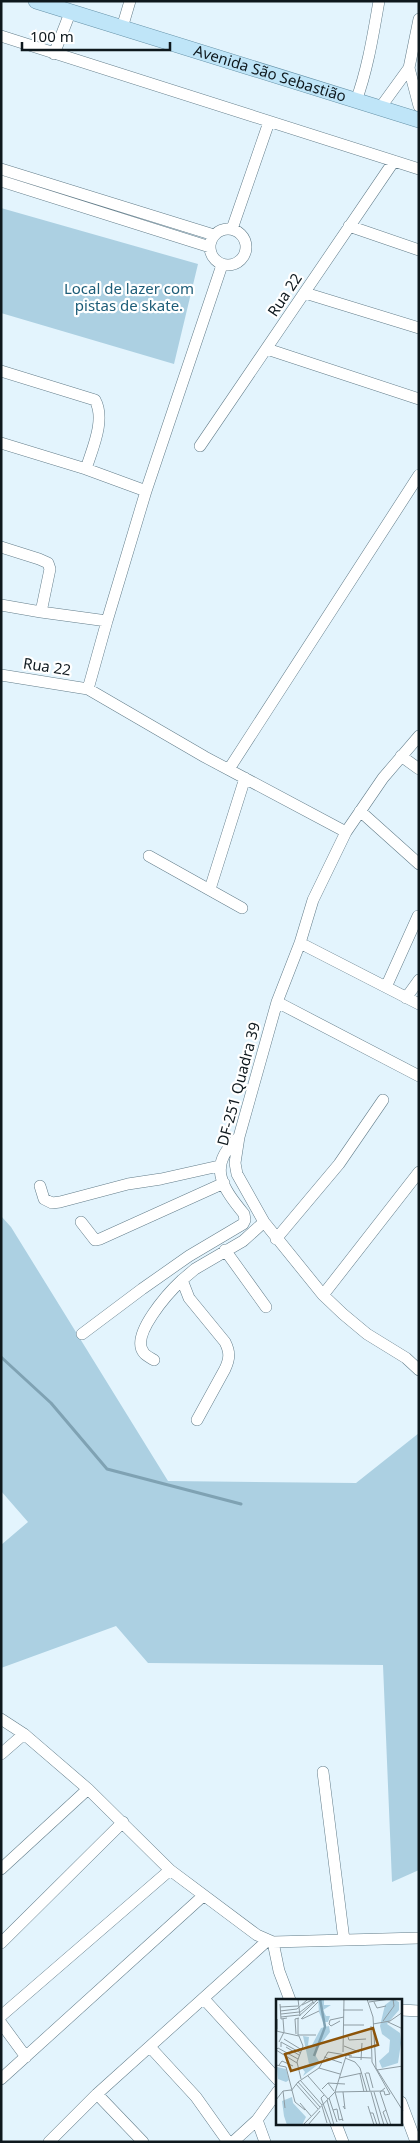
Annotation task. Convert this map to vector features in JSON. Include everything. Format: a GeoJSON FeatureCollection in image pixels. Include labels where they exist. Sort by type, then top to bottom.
{"type":"FeatureCollection","features":[{"type":"Feature","properties":{"kind":"main road","name":"Avenida São Sebastião"},"geometry":{"type":"LineString","coordinates":[[36,1],[419,120]]}},
{"type":"Feature","properties":{"kind":"street"},"geometry":{"type":"LineString","coordinates":[[122,28],[130,1]]}},
{"type":"Feature","properties":{"kind":"street"},"geometry":{"type":"LineString","coordinates":[[356,101],[370,51],[379,1]]}},
{"type":"Feature","properties":{"kind":"street"},"geometry":{"type":"LineString","coordinates":[[54,54],[70,13]]}},
{"type":"Feature","properties":{"kind":"street"},"geometry":{"type":"LineString","coordinates":[[380,108],[409,68],[419,20]]}},
{"type":"Feature","properties":{"kind":"street"},"geometry":{"type":"LineString","coordinates":[[1,36],[419,169]]}},
{"type":"Feature","properties":{"kind":"street"},"geometry":{"type":"LineString","coordinates":[[409,68],[419,106]]}},
{"type":"Feature","properties":{"kind":"street"},"geometry":{"type":"LineString","coordinates":[[232,229],[269,122]]}},
{"type":"Feature","properties":{"kind":"street","name":"Rua 22"},"geometry":{"type":"LineString","coordinates":[[200,446],[394,161]]}},
{"type":"Feature","properties":{"kind":"street"},"geometry":{"type":"LineString","coordinates":[[1,169],[214,235]]}},
{"type":"Feature","properties":{"kind":"street"},"geometry":{"type":"LineString","coordinates":[[1,181],[210,247]]}},
{"type":"Feature","properties":{"kind":"street"},"geometry":{"type":"LineString","coordinates":[[349,226],[419,250]]}},
{"type":"Feature","properties":{"kind":"street"},"geometry":{"type":"LineString","coordinates":[[232,229],[241,234],[246,242],[246,252],[240,260],[232,265],[222,264],[216,261],[210,247],[214,235],[222,230],[232,229]]}},
{"type":"Feature","properties":{"kind":"street"},"geometry":{"type":"LineString","coordinates":[[222,264],[146,491],[88,689],[229,770],[346,832]]}},
{"type":"Feature","properties":{"kind":"street"},"geometry":{"type":"LineString","coordinates":[[305,293],[419,328]]}},
{"type":"Feature","properties":{"kind":"street"},"geometry":{"type":"LineString","coordinates":[[267,349],[419,399]]}},
{"type":"Feature","properties":{"kind":"street"},"geometry":{"type":"LineString","coordinates":[[1,371],[95,400],[99,407],[100,418],[86,469]]}},
{"type":"Feature","properties":{"kind":"street"},"geometry":{"type":"LineString","coordinates":[[1,443],[86,469],[146,491]]}},
{"type":"Feature","properties":{"kind":"street"},"geometry":{"type":"LineString","coordinates":[[229,770],[419,475]]}},
{"type":"Feature","properties":{"kind":"street"},"geometry":{"type":"LineString","coordinates":[[1,547],[39,559],[48,564],[50,569],[41,612]]}},
{"type":"Feature","properties":{"kind":"street"},"geometry":{"type":"LineString","coordinates":[[1,606],[107,621]]}},
{"type":"Feature","properties":{"kind":"street","name":"Rua 22"},"geometry":{"type":"LineString","coordinates":[[1,675],[88,689]]}},
{"type":"Feature","properties":{"kind":"street","name":"DF-251 Quadra 39"},"geometry":{"type":"LineString","coordinates":[[419,736],[383,778],[360,810],[346,832],[313,900],[300,943],[277,1002],[239,1136],[235,1163],[237,1174],[264,1222],[323,1295],[342,1314],[367,1334],[406,1358],[419,1370]]}},
{"type":"Feature","properties":{"kind":"street"},"geometry":{"type":"LineString","coordinates":[[401,756],[419,769]]}},
{"type":"Feature","properties":{"kind":"street"},"geometry":{"type":"LineString","coordinates":[[210,889],[245,778]]}},
{"type":"Feature","properties":{"kind":"street"},"geometry":{"type":"LineString","coordinates":[[360,810],[419,864]]}},
{"type":"Feature","properties":{"kind":"street"},"geometry":{"type":"LineString","coordinates":[[149,856],[242,908]]}},
{"type":"Feature","properties":{"kind":"street"},"geometry":{"type":"LineString","coordinates":[[386,987],[418,916]]}},
{"type":"Feature","properties":{"kind":"street"},"geometry":{"type":"LineString","coordinates":[[300,943],[419,1004]]}},
{"type":"Feature","properties":{"kind":"street"},"geometry":{"type":"LineString","coordinates":[[406,998],[419,980]]}},
{"type":"Feature","properties":{"kind":"street"},"geometry":{"type":"LineString","coordinates":[[277,1002],[419,1076]]}},
{"type":"Feature","properties":{"kind":"street"},"geometry":{"type":"LineString","coordinates":[[276,1239],[339,1164],[383,1100]]}},
{"type":"Feature","properties":{"kind":"street"},"geometry":{"type":"LineString","coordinates":[[82,1334],[142,1288],[243,1224],[245,1220],[244,1214],[224,1183],[219,1166],[221,1158],[239,1136]]}},
{"type":"Feature","properties":{"kind":"street"},"geometry":{"type":"LineString","coordinates":[[40,1186],[44,1199],[52,1203],[128,1184],[219,1166]]}},
{"type":"Feature","properties":{"kind":"street"},"geometry":{"type":"LineString","coordinates":[[323,1295],[418,1175]]}},
{"type":"Feature","properties":{"kind":"street"},"geometry":{"type":"LineString","coordinates":[[82,1222],[90,1236],[95,1240],[100,1239],[224,1183]]}},
{"type":"Feature","properties":{"kind":"street"},"geometry":{"type":"LineString","coordinates":[[154,1360],[144,1353],[140,1344],[141,1334],[169,1292],[196,1269],[243,1241],[264,1222]]}},
{"type":"Feature","properties":{"kind":"street"},"geometry":{"type":"LineString","coordinates":[[225,1250],[266,1307]]}},
{"type":"Feature","properties":{"kind":"street"},"geometry":{"type":"LineString","coordinates":[[182,1280],[189,1298],[225,1342],[229,1350],[229,1360],[225,1369],[197,1420]]}},
{"type":"Feature","properties":{"kind":"street"},"geometry":{"type":"LineString","coordinates":[[1,1719],[24,1734],[88,1789],[170,1870],[251,1931],[271,1941],[419,1938]]}},
{"type":"Feature","properties":{"kind":"street"},"geometry":{"type":"LineString","coordinates":[[1,1754],[24,1734]]}},
{"type":"Feature","properties":{"kind":"street"},"geometry":{"type":"LineString","coordinates":[[323,1772],[344,1940]]}},
{"type":"Feature","properties":{"kind":"street"},"geometry":{"type":"LineString","coordinates":[[1,1869],[88,1789]]}},
{"type":"Feature","properties":{"kind":"street"},"geometry":{"type":"LineString","coordinates":[[1,1943],[123,1822]]}},
{"type":"Feature","properties":{"kind":"street"},"geometry":{"type":"LineString","coordinates":[[1,2016],[170,1870]]}},
{"type":"Feature","properties":{"kind":"street"},"geometry":{"type":"LineString","coordinates":[[1,2079],[203,1896]]}},
{"type":"Feature","properties":{"kind":"street"},"geometry":{"type":"LineString","coordinates":[[48,2142],[97,2094],[271,1941]]}},
{"type":"Feature","properties":{"kind":"street"},"geometry":{"type":"LineString","coordinates":[[271,1941],[279,1971],[290,1999]]}},
{"type":"Feature","properties":{"kind":"street"},"geometry":{"type":"LineString","coordinates":[[204,1999],[276,2078]]}},
{"type":"Feature","properties":{"kind":"street"},"geometry":{"type":"LineString","coordinates":[[402,2010],[419,2011]]}},
{"type":"Feature","properties":{"kind":"street"},"geometry":{"type":"LineString","coordinates":[[1,2022],[26,2057]]}},
{"type":"Feature","properties":{"kind":"street"},"geometry":{"type":"LineString","coordinates":[[150,2047],[196,2097],[228,2142]]}},
{"type":"Feature","properties":{"kind":"street"},"geometry":{"type":"LineString","coordinates":[[97,2094],[143,2142]]}},
{"type":"Feature","properties":{"kind":"street"},"geometry":{"type":"LineString","coordinates":[[233,2142],[257,2120],[276,2094]]}},
{"type":"Feature","properties":{"kind":"street"},"geometry":{"type":"LineString","coordinates":[[402,2105],[416,2142]]}},
{"type":"Feature","properties":{"kind":"street"},"geometry":{"type":"LineString","coordinates":[[257,2120],[265,2142]]}},
{"type":"Feature","properties":{"kind":"street"},"geometry":{"type":"LineString","coordinates":[[337,2126],[343,2142]]}},
{"type":"Feature","properties":{"kind":"green space","name":"Local de lazer com pistas de skate."},"geometry":{"type":"Polygon","coordinates":[[[1,208],[198,264],[174,364],[1,313],[1,208]]]}},
{"type":"Feature","properties":{"kind":"green space"},"geometry":{"type":"Polygon","coordinates":[[[1,1216],[11,1227],[168,1481],[356,1483],[419,1433],[419,1870],[392,1882],[383,1665],[148,1663],[116,1626],[1,1668],[1,1545],[28,1522],[1,1491],[1,1216]]]}},
{"type":"Feature","properties":{"kind":"waterway"},"geometry":{"type":"LineString","coordinates":[[1,1357],[51,1403],[107,1469],[241,1504]]}}]}
